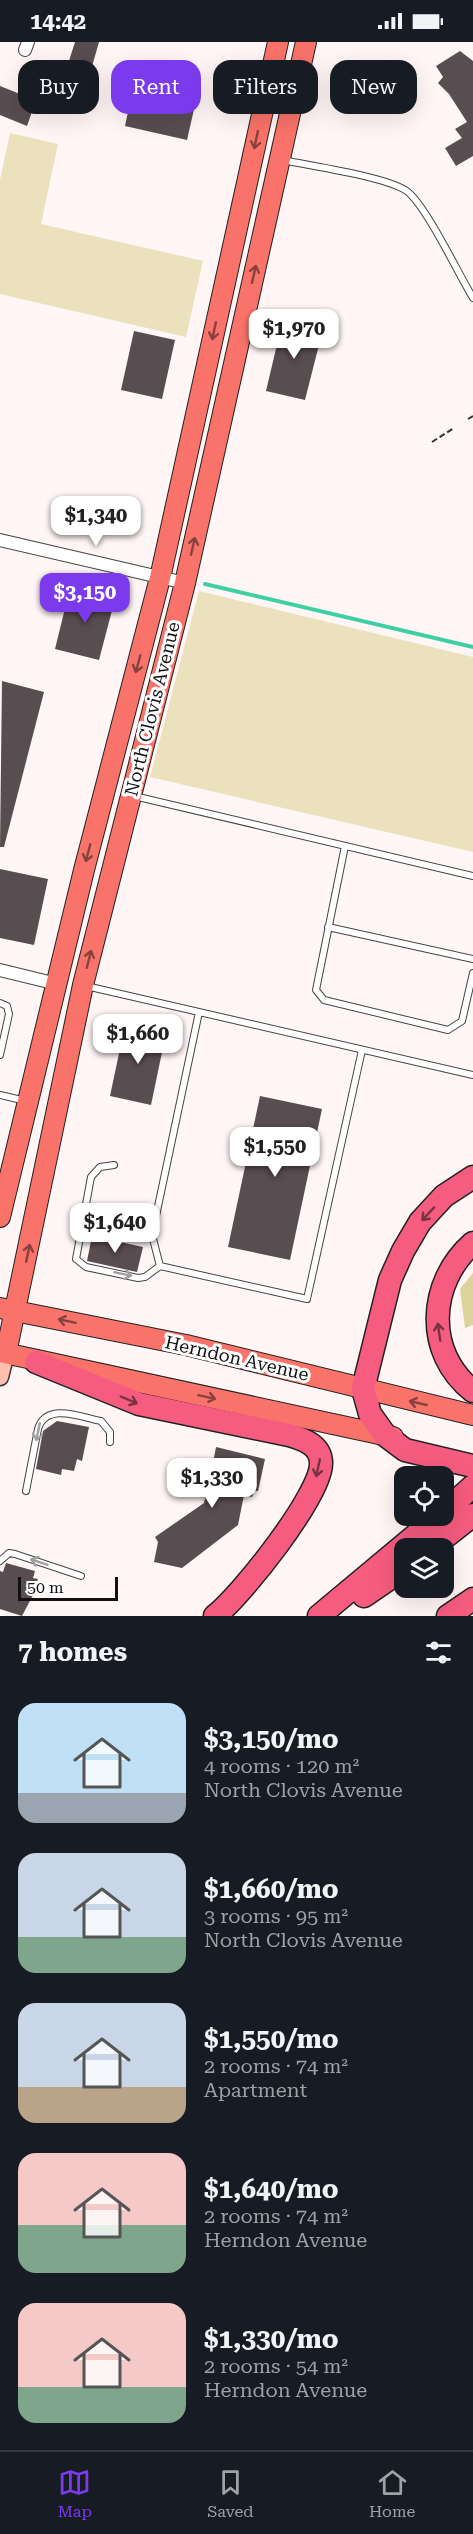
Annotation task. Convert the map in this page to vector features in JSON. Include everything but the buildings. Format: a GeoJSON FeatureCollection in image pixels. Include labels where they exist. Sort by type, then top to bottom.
{"type":"FeatureCollection","features":[{"type":"Feature","properties":{"kind":"highway"},"geometry":{"type":"LineString","coordinates":[[473,1178],[444,1196],[420,1222],[403,1251],[390,1280],[363,1389],[370,1414],[385,1435],[405,1450],[473,1466]]}},
{"type":"Feature","properties":{"kind":"highway"},"geometry":{"type":"LineString","coordinates":[[473,1243],[463,1251],[444,1280],[437,1316],[439,1339],[450,1364],[464,1384],[473,1391]]}},
{"type":"Feature","properties":{"kind":"highway"},"geometry":{"type":"LineString","coordinates":[[36,1362],[139,1404],[289,1435],[312,1444],[319,1454],[321,1464],[291,1524],[264,1565],[215,1616]]}},
{"type":"Feature","properties":{"kind":"highway"},"geometry":{"type":"LineString","coordinates":[[454,1512],[473,1486]]}},
{"type":"Feature","properties":{"kind":"highway"},"geometry":{"type":"LineString","coordinates":[[319,1616],[439,1526]]}},
{"type":"Feature","properties":{"kind":"highway"},"geometry":{"type":"LineString","coordinates":[[335,1616],[394,1576]]}},
{"type":"Feature","properties":{"kind":"highway"},"geometry":{"type":"LineString","coordinates":[[448,1616],[473,1599]]}},
{"type":"Feature","properties":{"kind":"main road","name":"North Clovis Avenue"},"geometry":{"type":"LineString","coordinates":[[0,1217],[87,858],[160,578],[278,42]]}},
{"type":"Feature","properties":{"kind":"main road","name":"North Clovis Avenue"},"geometry":{"type":"LineString","coordinates":[[0,1377],[8,1309],[51,1143],[83,985],[185,583],[306,42]]}},
{"type":"Feature","properties":{"kind":"main road"},"geometry":{"type":"LineString","coordinates":[[51,1143],[52,1077],[66,999],[66,991],[57,984]]}},
{"type":"Feature","properties":{"kind":"main road","name":"Herndon Avenue"},"geometry":{"type":"LineString","coordinates":[[8,1309],[186,1345],[473,1415]]}},
{"type":"Feature","properties":{"kind":"main road"},"geometry":{"type":"LineString","coordinates":[[3,1352],[36,1362],[473,1455]]}},
{"type":"Feature","properties":{"kind":"street"},"geometry":{"type":"LineString","coordinates":[[0,540],[185,583]]}},
{"type":"Feature","properties":{"kind":"street"},"geometry":{"type":"LineString","coordinates":[[0,970],[57,984]]}},
{"type":"Feature","properties":{"kind":"lane"},"geometry":{"type":"LineString","coordinates":[[280,159],[374,180],[405,190],[420,208],[473,298]]}},
{"type":"Feature","properties":{"kind":"lane"},"geometry":{"type":"LineString","coordinates":[[130,795],[473,876]]}},
{"type":"Feature","properties":{"kind":"lane"},"geometry":{"type":"LineString","coordinates":[[345,846],[316,990],[324,1000],[448,1030],[462,1021],[473,973]]}},
{"type":"Feature","properties":{"kind":"lane"},"geometry":{"type":"LineString","coordinates":[[328,927],[473,959]]}},
{"type":"Feature","properties":{"kind":"lane"},"geometry":{"type":"LineString","coordinates":[[83,985],[473,1075]]}},
{"type":"Feature","properties":{"kind":"lane"},"geometry":{"type":"LineString","coordinates":[[0,1003],[7,1006],[9,1014],[0,1055]]}},
{"type":"Feature","properties":{"kind":"lane"},"geometry":{"type":"LineString","coordinates":[[160,1266],[152,1234],[199,1012]]}},
{"type":"Feature","properties":{"kind":"lane"},"geometry":{"type":"LineString","coordinates":[[114,1165],[100,1167],[91,1177],[76,1259],[86,1267],[138,1278],[145,1277],[160,1266],[307,1299],[362,1050]]}},
{"type":"Feature","properties":{"kind":"lane"},"geometry":{"type":"LineString","coordinates":[[0,1095],[27,1101]]}},
{"type":"Feature","properties":{"kind":"lane"},"geometry":{"type":"LineString","coordinates":[[26,1491],[40,1421],[46,1416],[53,1412],[101,1421],[110,1432],[110,1442]]}},
{"type":"Feature","properties":{"kind":"lane"},"geometry":{"type":"LineString","coordinates":[[0,1561],[9,1553],[15,1554],[81,1576]]}},
{"type":"Feature","properties":{"kind":"path"},"geometry":{"type":"LineString","coordinates":[[468,419],[473,416]]}},
{"type":"Feature","properties":{"kind":"path"},"geometry":{"type":"LineString","coordinates":[[432,442],[454,428]]}},
{"type":"Feature","properties":{"kind":"shaded area"},"geometry":{"type":"Polygon","coordinates":[[[10,133],[58,144],[41,224],[203,261],[186,337],[0,294],[0,180],[10,133]]]}},
{"type":"Feature","properties":{"kind":"shaded area"},"geometry":{"type":"Polygon","coordinates":[[[199,591],[473,657],[473,852],[150,777],[199,591]]]}},
{"type":"Feature","properties":{"kind":"shaded area"},"geometry":{"type":"Polygon","coordinates":[[[473,1273],[473,1325],[465,1328],[460,1289],[473,1273]]]}},
{"type":"Feature","properties":{"kind":"waterway"},"geometry":{"type":"LineString","coordinates":[[205,584],[473,647]]}}]}
